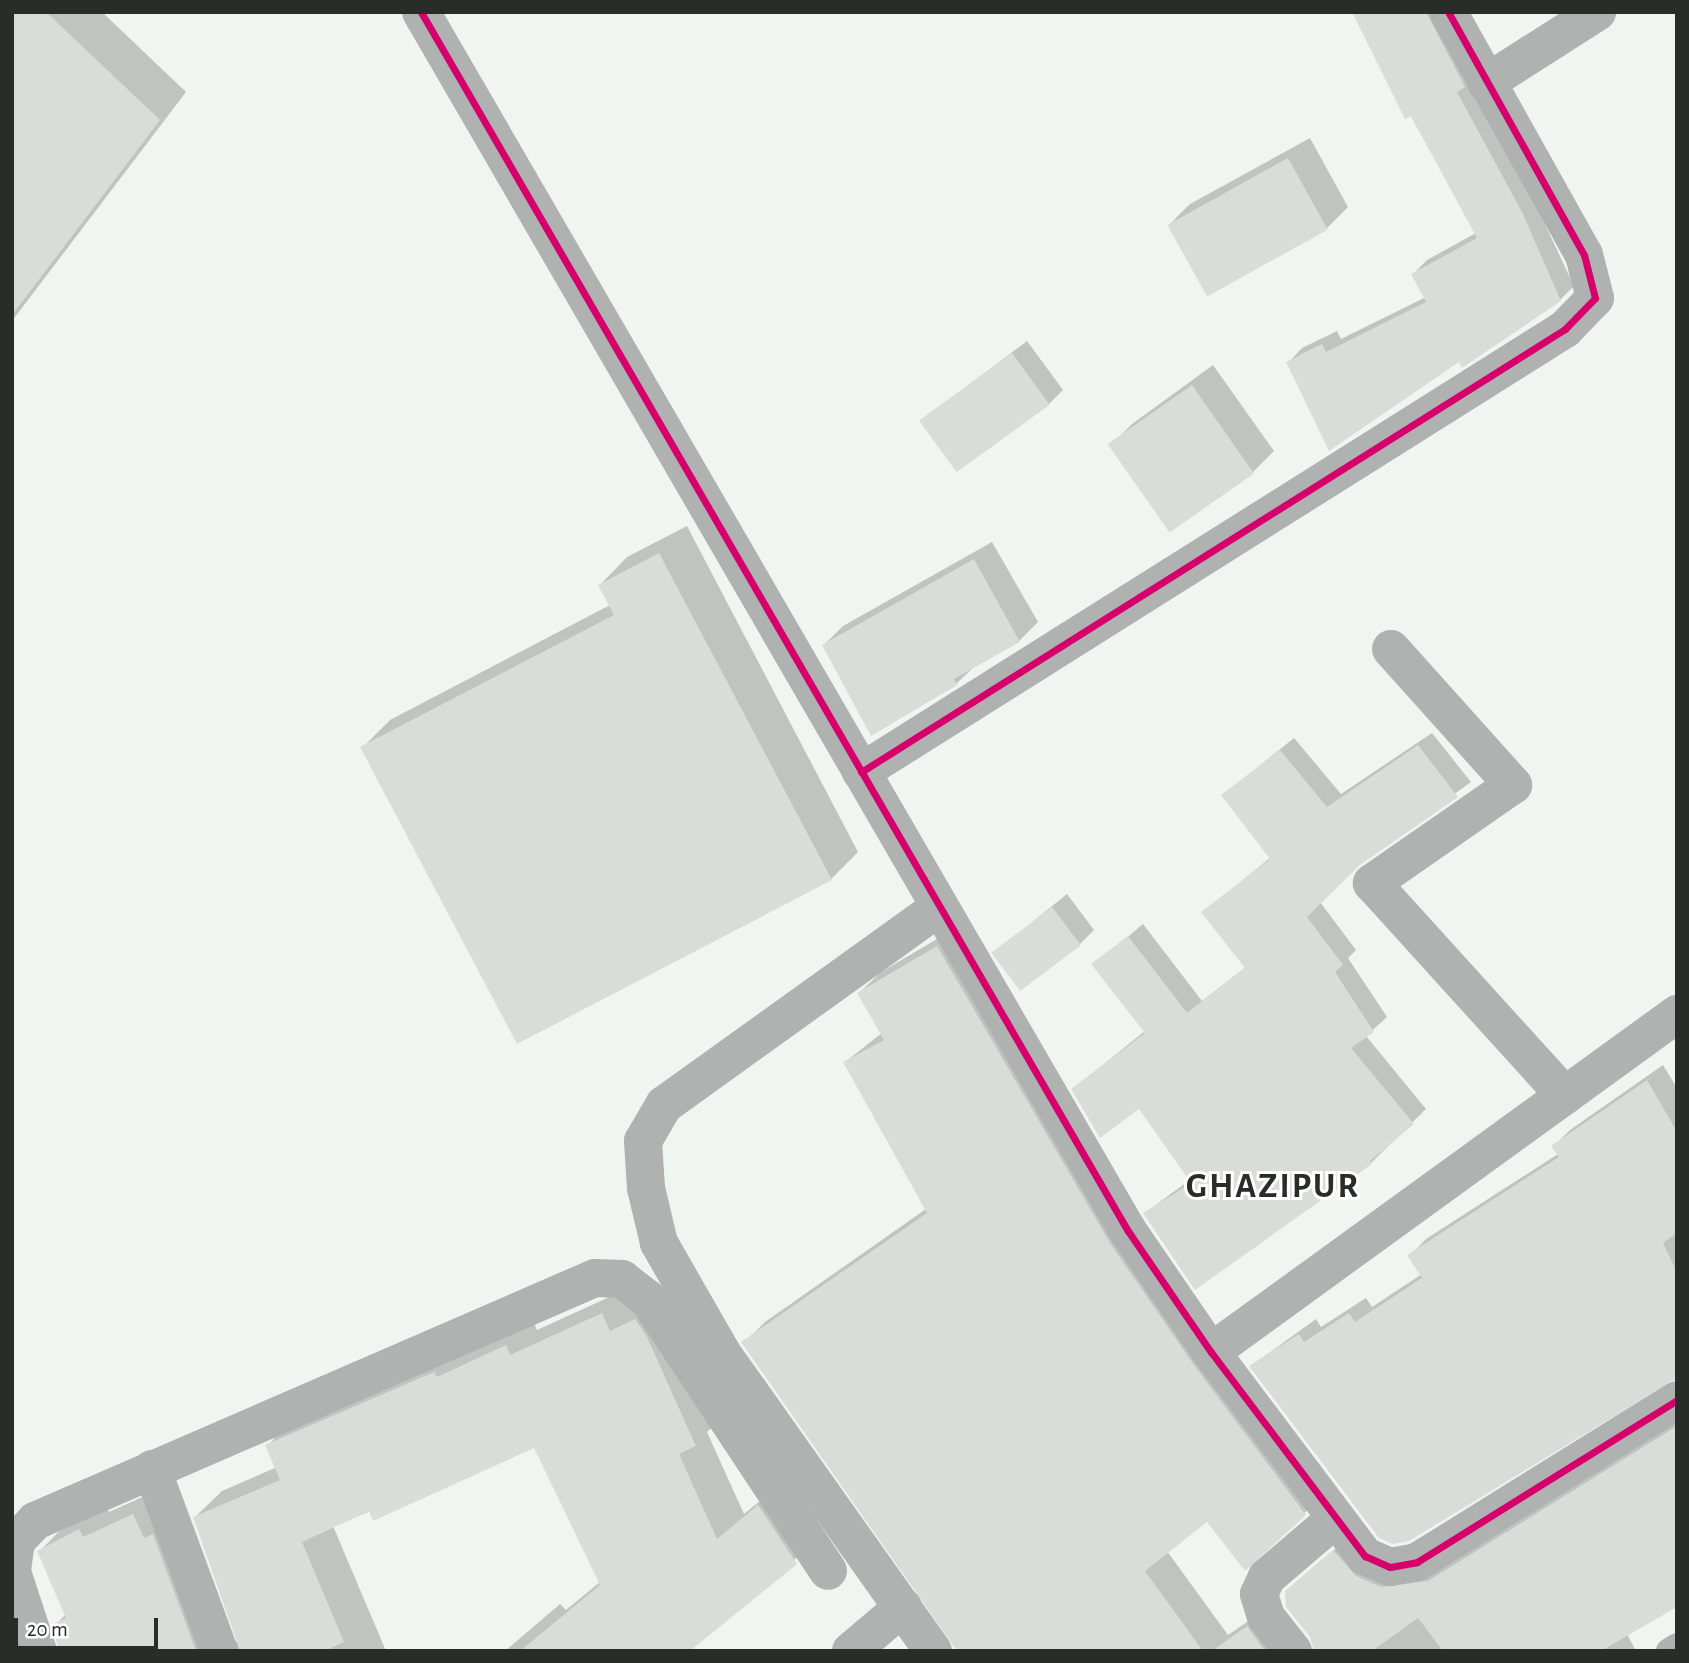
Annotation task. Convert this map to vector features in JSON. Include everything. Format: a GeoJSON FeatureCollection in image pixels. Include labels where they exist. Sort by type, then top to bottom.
{"type":"FeatureCollection","features":[{"type":"Feature","properties":{"kind":"street"},"geometry":{"type":"LineString","coordinates":[[421,12],[938,908],[1128,1231],[1211,1352],[1365,1556],[1390,1567],[1417,1562],[1677,1400]]}},
{"type":"Feature","properties":{"kind":"street"},"geometry":{"type":"LineString","coordinates":[[861,772],[1554,336],[1595,298],[1584,255],[1448,12]]}},
{"type":"Feature","properties":{"kind":"street"},"geometry":{"type":"LineString","coordinates":[[1486,83],[1597,12]]}},
{"type":"Feature","properties":{"kind":"street"},"geometry":{"type":"LineString","coordinates":[[1391,649],[1513,785],[1372,883],[1565,1096]]}},
{"type":"Feature","properties":{"kind":"street"},"geometry":{"type":"LineString","coordinates":[[933,1651],[722,1353],[659,1243],[646,1188],[643,1141],[664,1105],[938,908]]}},
{"type":"Feature","properties":{"kind":"street"},"geometry":{"type":"LineString","coordinates":[[1211,1352],[1677,1014]]}},
{"type":"Feature","properties":{"kind":"street"},"geometry":{"type":"LineString","coordinates":[[38,1651],[12,1571],[16,1541],[35,1521],[595,1278],[622,1279],[648,1299],[828,1571]]}},
{"type":"Feature","properties":{"kind":"street"},"geometry":{"type":"LineString","coordinates":[[152,1469],[219,1651]]}},
{"type":"Feature","properties":{"kind":"street"},"geometry":{"type":"LineString","coordinates":[[1293,1651],[1266,1617],[1259,1594],[1267,1577],[1335,1519]]}},
{"type":"Feature","properties":{"kind":"street"},"geometry":{"type":"LineString","coordinates":[[851,1651],[903,1607]]}},
{"type":"Feature","properties":{"kind":"lane"},"geometry":{"type":"LineString","coordinates":[[1669,1651],[1677,1646]]}},
{"type":"Feature","properties":{"kind":"building"},"geometry":{"type":"Polygon","coordinates":[[[12,12],[46,12],[160,120],[12,315],[12,12]]]}},
{"type":"Feature","properties":{"kind":"building"},"geometry":{"type":"Polygon","coordinates":[[[1352,12],[1426,12],[1465,87],[1457,92],[1522,212],[1561,301],[1462,368],[1459,362],[1329,451],[1286,362],[1322,344],[1326,352],[1426,302],[1411,274],[1477,238],[1411,116],[1405,119],[1352,12]]]}},
{"type":"Feature","properties":{"kind":"building"},"geometry":{"type":"Polygon","coordinates":[[[1288,158],[1328,230],[1207,297],[1167,225],[1288,158]]]}},
{"type":"Feature","properties":{"kind":"building"},"geometry":{"type":"Polygon","coordinates":[[[1012,353],[1050,405],[957,472],[919,421],[1012,353]]]}},
{"type":"Feature","properties":{"kind":"building"},"geometry":{"type":"Polygon","coordinates":[[[1192,385],[1254,473],[1170,533],[1108,444],[1192,385]]]}},
{"type":"Feature","properties":{"kind":"building"},"geometry":{"type":"Polygon","coordinates":[[[659,553],[832,880],[517,1044],[360,747],[614,615],[598,585],[659,553]]]}},
{"type":"Feature","properties":{"kind":"building"},"geometry":{"type":"Polygon","coordinates":[[[974,559],[1020,642],[954,679],[957,685],[871,736],[822,645],[974,559]]]}},
{"type":"Feature","properties":{"kind":"building"},"geometry":{"type":"Polygon","coordinates":[[[1418,745],[1458,797],[1360,865],[1307,917],[1343,965],[1335,972],[1374,1032],[1351,1048],[1414,1124],[1370,1161],[1372,1164],[1195,1290],[1143,1213],[1191,1183],[1139,1109],[1100,1138],[1071,1089],[1145,1033],[1091,964],[1128,936],[1187,1013],[1245,968],[1201,912],[1270,859],[1221,795],[1280,750],[1327,807],[1418,745]]]}},
{"type":"Feature","properties":{"kind":"building"},"geometry":{"type":"Polygon","coordinates":[[[1052,907],[1081,945],[1020,991],[991,953],[1052,907]]]}},
{"type":"Feature","properties":{"kind":"building"},"geometry":{"type":"Polygon","coordinates":[[[937,946],[1110,1243],[1194,1365],[1306,1515],[1245,1571],[1207,1522],[1145,1571],[1203,1651],[957,1651],[741,1342],[927,1213],[843,1062],[884,1040],[857,993],[937,946]]]}},
{"type":"Feature","properties":{"kind":"building"},"geometry":{"type":"Polygon","coordinates":[[[1647,1080],[1677,1132],[1677,1233],[1663,1243],[1677,1272],[1677,1378],[1409,1541],[1393,1544],[1379,1538],[1249,1366],[1299,1334],[1304,1342],[1349,1313],[1355,1322],[1422,1278],[1407,1255],[1559,1157],[1551,1146],[1647,1080]]]}},
{"type":"Feature","properties":{"kind":"building"},"geometry":{"type":"Polygon","coordinates":[[[602,1313],[610,1331],[635,1319],[646,1335],[696,1446],[679,1454],[717,1539],[758,1505],[797,1564],[690,1651],[520,1651],[600,1585],[534,1448],[373,1521],[369,1511],[302,1542],[344,1642],[324,1651],[240,1651],[193,1517],[280,1480],[265,1445],[434,1372],[437,1377],[506,1345],[510,1355],[602,1313]]]}},
{"type":"Feature","properties":{"kind":"building"},"geometry":{"type":"Polygon","coordinates":[[[1677,1426],[1677,1607],[1601,1651],[1443,1651],[1418,1618],[1372,1651],[1314,1651],[1310,1637],[1286,1607],[1285,1591],[1333,1550],[1356,1576],[1381,1587],[1428,1581],[1677,1426]]]}},
{"type":"Feature","properties":{"kind":"building"},"geometry":{"type":"Polygon","coordinates":[[[133,1514],[144,1538],[153,1534],[196,1651],[59,1651],[52,1624],[66,1618],[37,1551],[79,1529],[83,1537],[133,1514]]]}},
{"type":"Feature","properties":{"kind":"building"},"geometry":{"type":"Polygon","coordinates":[[[1247,1626],[1265,1651],[1212,1651],[1247,1626]]]}},
{"type":"Feature","properties":{"kind":"cycle path"},"geometry":{"type":"LineString","coordinates":[[421,12],[1128,1231],[1211,1352],[1365,1556],[1390,1567],[1417,1562],[1677,1400]]}},
{"type":"Feature","properties":{"kind":"cycle path"},"geometry":{"type":"LineString","coordinates":[[861,772],[1565,329],[1595,298],[1584,255],[1448,12]]}},
{"type":"Feature","properties":{"kind":"district","name":"GHAZIPUR"},"geometry":{"type":"Point","coordinates":[1273,1187]}}]}
